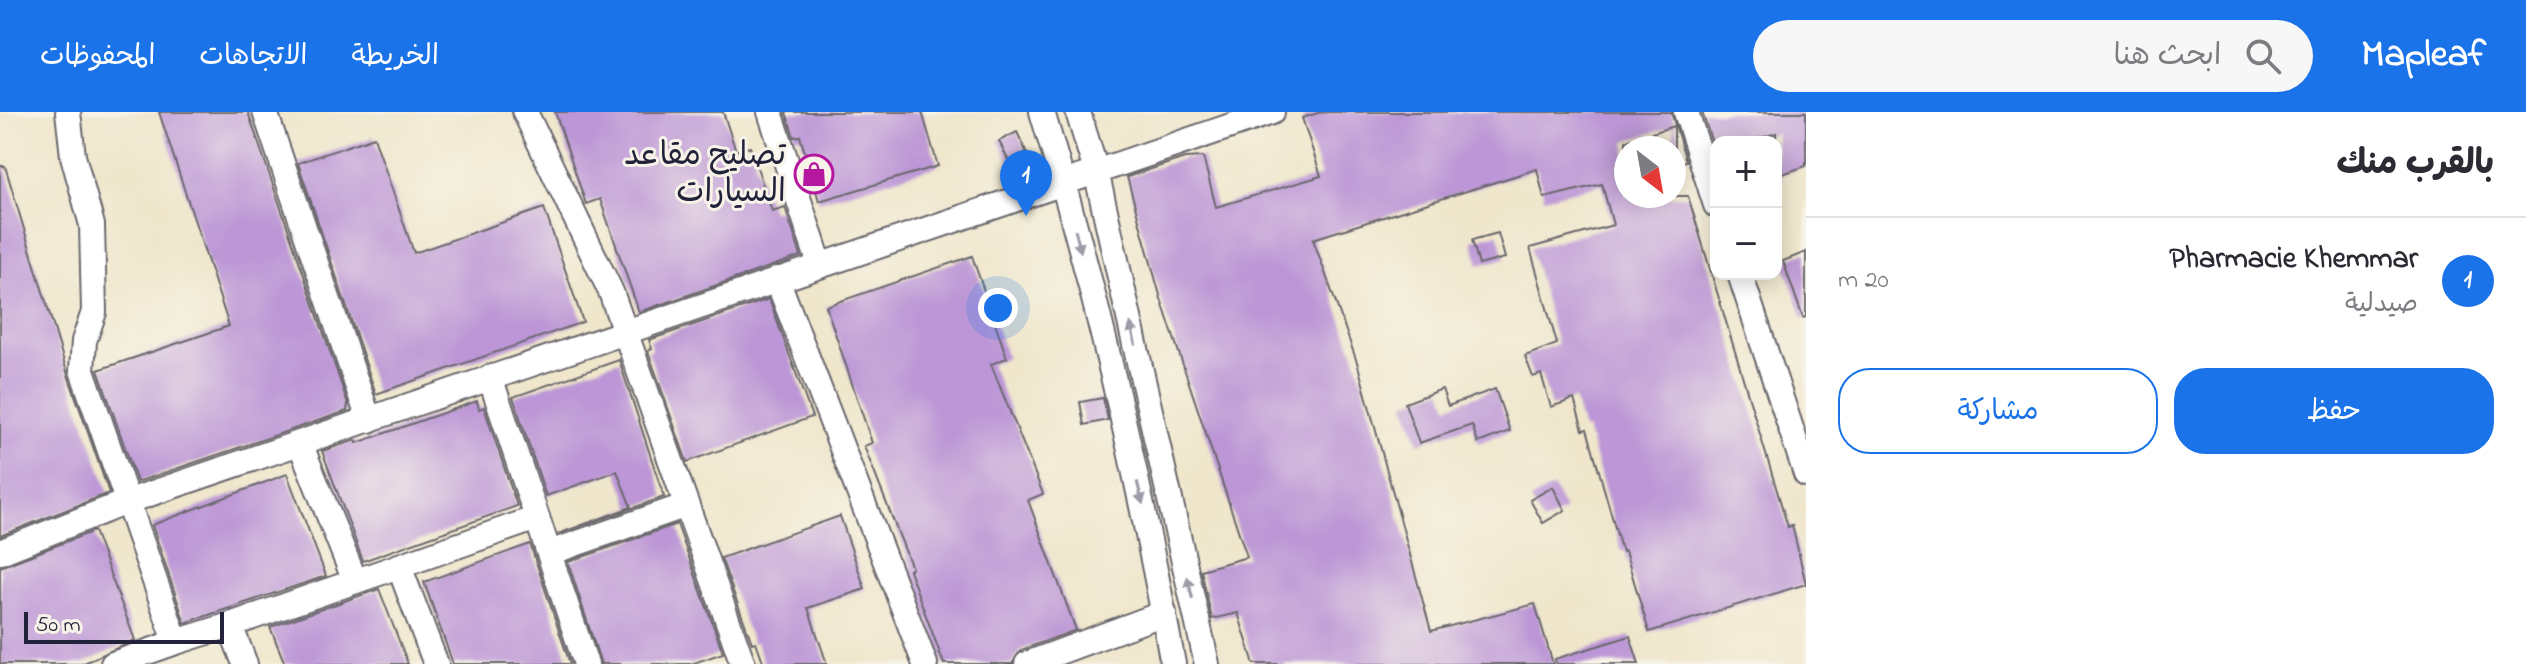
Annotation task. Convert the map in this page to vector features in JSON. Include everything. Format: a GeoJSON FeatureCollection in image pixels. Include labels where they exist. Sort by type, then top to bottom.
{"type":"FeatureCollection","features":[{"type":"Feature","properties":{"kind":"street"},"geometry":{"type":"LineString","coordinates":[[68,112],[73,156],[92,225],[94,312],[84,341],[82,370],[176,642]]}},
{"type":"Feature","properties":{"kind":"street"},"geometry":{"type":"LineString","coordinates":[[265,112],[369,420]]}},
{"type":"Feature","properties":{"kind":"street"},"geometry":{"type":"LineString","coordinates":[[525,112],[573,207],[626,332],[684,506],[743,664]]}},
{"type":"Feature","properties":{"kind":"street"},"geometry":{"type":"LineString","coordinates":[[770,112],[820,265]]}},
{"type":"Feature","properties":{"kind":"street"},"geometry":{"type":"LineString","coordinates":[[1042,112],[1064,184],[1143,508],[1173,664]]}},
{"type":"Feature","properties":{"kind":"street"},"geometry":{"type":"LineString","coordinates":[[1078,112],[1096,171],[1207,664]]}},
{"type":"Feature","properties":{"kind":"street"},"geometry":{"type":"LineString","coordinates":[[0,552],[126,502],[1272,112]]}},
{"type":"Feature","properties":{"kind":"street"},"geometry":{"type":"LineString","coordinates":[[1686,112],[1710,186]]}},
{"type":"Feature","properties":{"kind":"street"},"geometry":{"type":"LineString","coordinates":[[777,279],[925,664]]}},
{"type":"Feature","properties":{"kind":"street"},"geometry":{"type":"LineString","coordinates":[[1742,280],[1806,474]]}},
{"type":"Feature","properties":{"kind":"street"},"geometry":{"type":"LineString","coordinates":[[490,377],[586,664]]}},
{"type":"Feature","properties":{"kind":"street"},"geometry":{"type":"LineString","coordinates":[[300,443],[355,581]]}},
{"type":"Feature","properties":{"kind":"street"},"geometry":{"type":"LineString","coordinates":[[549,553],[684,506]]}},
{"type":"Feature","properties":{"kind":"street"},"geometry":{"type":"LineString","coordinates":[[113,664],[537,518]]}},
{"type":"Feature","properties":{"kind":"street"},"geometry":{"type":"LineString","coordinates":[[399,566],[436,664]]}},
{"type":"Feature","properties":{"kind":"street"},"geometry":{"type":"LineString","coordinates":[[1027,664],[1164,613]]}},
{"type":"Feature","properties":{"kind":"street"},"geometry":{"type":"LineString","coordinates":[[230,625],[245,664]]}},
{"type":"Feature","properties":{"kind":"building"},"geometry":{"type":"Polygon","coordinates":[[[159,112],[248,112],[348,404],[347,411],[137,482],[98,370],[229,326],[159,112]]]}},
{"type":"Feature","properties":{"kind":"building"},"geometry":{"type":"Polygon","coordinates":[[[555,112],[723,112],[736,151],[750,147],[772,211],[785,207],[801,256],[639,312],[600,199],[586,204],[555,112]]]}},
{"type":"Feature","properties":{"kind":"building"},"geometry":{"type":"Polygon","coordinates":[[[786,112],[922,112],[938,166],[819,201],[800,136],[794,137],[786,112]]]}},
{"type":"Feature","properties":{"kind":"building"},"geometry":{"type":"Polygon","coordinates":[[[1321,112],[1671,112],[1678,136],[1674,136],[1674,126],[1642,136],[1614,136],[1614,208],[1686,208],[1688,196],[1710,269],[1710,280],[1713,280],[1788,527],[1792,525],[1806,584],[1649,632],[1625,551],[1622,552],[1587,429],[1583,430],[1574,399],[1551,407],[1541,374],[1533,377],[1525,356],[1557,344],[1530,248],[1613,225],[1602,184],[1544,198],[1537,169],[1313,239],[1357,362],[1431,631],[1535,604],[1553,664],[1254,664],[1238,613],[1212,619],[1201,570],[1247,557],[1161,299],[1127,177],[1185,158],[1203,157],[1216,207],[1321,176],[1302,118],[1321,112]]]}},
{"type":"Feature","properties":{"kind":"building"},"geometry":{"type":"Polygon","coordinates":[[[1702,112],[1806,112],[1806,166],[1782,174],[1782,136],[1776,136],[1776,133],[1767,136],[1710,137],[1702,112]]]}},
{"type":"Feature","properties":{"kind":"building"},"geometry":{"type":"Polygon","coordinates":[[[1017,132],[1027,153],[1009,162],[999,141],[1017,132]]]}},
{"type":"Feature","properties":{"kind":"building"},"geometry":{"type":"Polygon","coordinates":[[[374,137],[414,253],[544,208],[583,322],[376,394],[298,163],[374,137]]]}},
{"type":"Feature","properties":{"kind":"building"},"geometry":{"type":"Polygon","coordinates":[[[0,166],[5,166],[68,375],[109,493],[0,536],[0,166]]]}},
{"type":"Feature","properties":{"kind":"building"},"geometry":{"type":"Polygon","coordinates":[[[1498,233],[1505,258],[1479,265],[1472,240],[1498,233]]]}},
{"type":"Feature","properties":{"kind":"building"},"geometry":{"type":"Polygon","coordinates":[[[1806,252],[1806,317],[1803,318],[1783,261],[1806,252]]]}},
{"type":"Feature","properties":{"kind":"building"},"geometry":{"type":"Polygon","coordinates":[[[972,256],[1007,358],[991,364],[1043,494],[1028,500],[1076,630],[1021,650],[1012,664],[944,664],[909,570],[912,568],[864,446],[872,443],[826,306],[972,256]]]}},
{"type":"Feature","properties":{"kind":"building"},"geometry":{"type":"Polygon","coordinates":[[[769,299],[812,417],[687,462],[648,351],[652,349],[649,340],[769,299]]]}},
{"type":"Feature","properties":{"kind":"building"},"geometry":{"type":"Polygon","coordinates":[[[619,360],[664,497],[558,534],[631,507],[617,471],[546,496],[513,397],[619,360]]]}},
{"type":"Feature","properties":{"kind":"building"},"geometry":{"type":"Polygon","coordinates":[[[1442,389],[1448,406],[1495,389],[1510,431],[1478,443],[1472,425],[1419,443],[1405,403],[1442,389]]]}},
{"type":"Feature","properties":{"kind":"building"},"geometry":{"type":"Polygon","coordinates":[[[1103,398],[1108,420],[1084,425],[1080,402],[1103,398]]]}},
{"type":"Feature","properties":{"kind":"building"},"geometry":{"type":"Polygon","coordinates":[[[477,401],[479,409],[484,407],[517,506],[363,561],[322,451],[356,440],[357,443],[477,401]]]}},
{"type":"Feature","properties":{"kind":"building"},"geometry":{"type":"Polygon","coordinates":[[[287,474],[326,576],[185,623],[152,525],[287,474]]]}},
{"type":"Feature","properties":{"kind":"building"},"geometry":{"type":"Polygon","coordinates":[[[1553,487],[1565,510],[1543,523],[1530,500],[1553,487]]]}},
{"type":"Feature","properties":{"kind":"building"},"geometry":{"type":"Polygon","coordinates":[[[840,516],[865,589],[808,608],[827,664],[764,664],[756,642],[752,643],[721,558],[840,516]]]}},
{"type":"Feature","properties":{"kind":"building"},"geometry":{"type":"Polygon","coordinates":[[[677,524],[723,653],[691,664],[601,664],[568,562],[677,524]]]}},
{"type":"Feature","properties":{"kind":"building"},"geometry":{"type":"Polygon","coordinates":[[[94,531],[135,640],[82,664],[0,664],[0,567],[94,531]]]}},
{"type":"Feature","properties":{"kind":"building"},"geometry":{"type":"Polygon","coordinates":[[[530,544],[570,664],[453,664],[424,582],[530,544]]]}},
{"type":"Feature","properties":{"kind":"building"},"geometry":{"type":"Polygon","coordinates":[[[379,589],[408,664],[285,664],[270,627],[379,589]]]}},
{"type":"Feature","properties":{"kind":"building"},"geometry":{"type":"Polygon","coordinates":[[[1630,636],[1639,664],[1556,664],[1555,659],[1630,636]]]}},
{"type":"Feature","properties":{"kind":"place","name":"تصليح مقاعد السيارات"},"geometry":{"type":"Point","coordinates":[814,174]}},
{"type":"Feature","properties":{"kind":"place","name":"Pharmacie Khemmar"},"geometry":{"type":"Point","coordinates":[1026,216]}}]}
